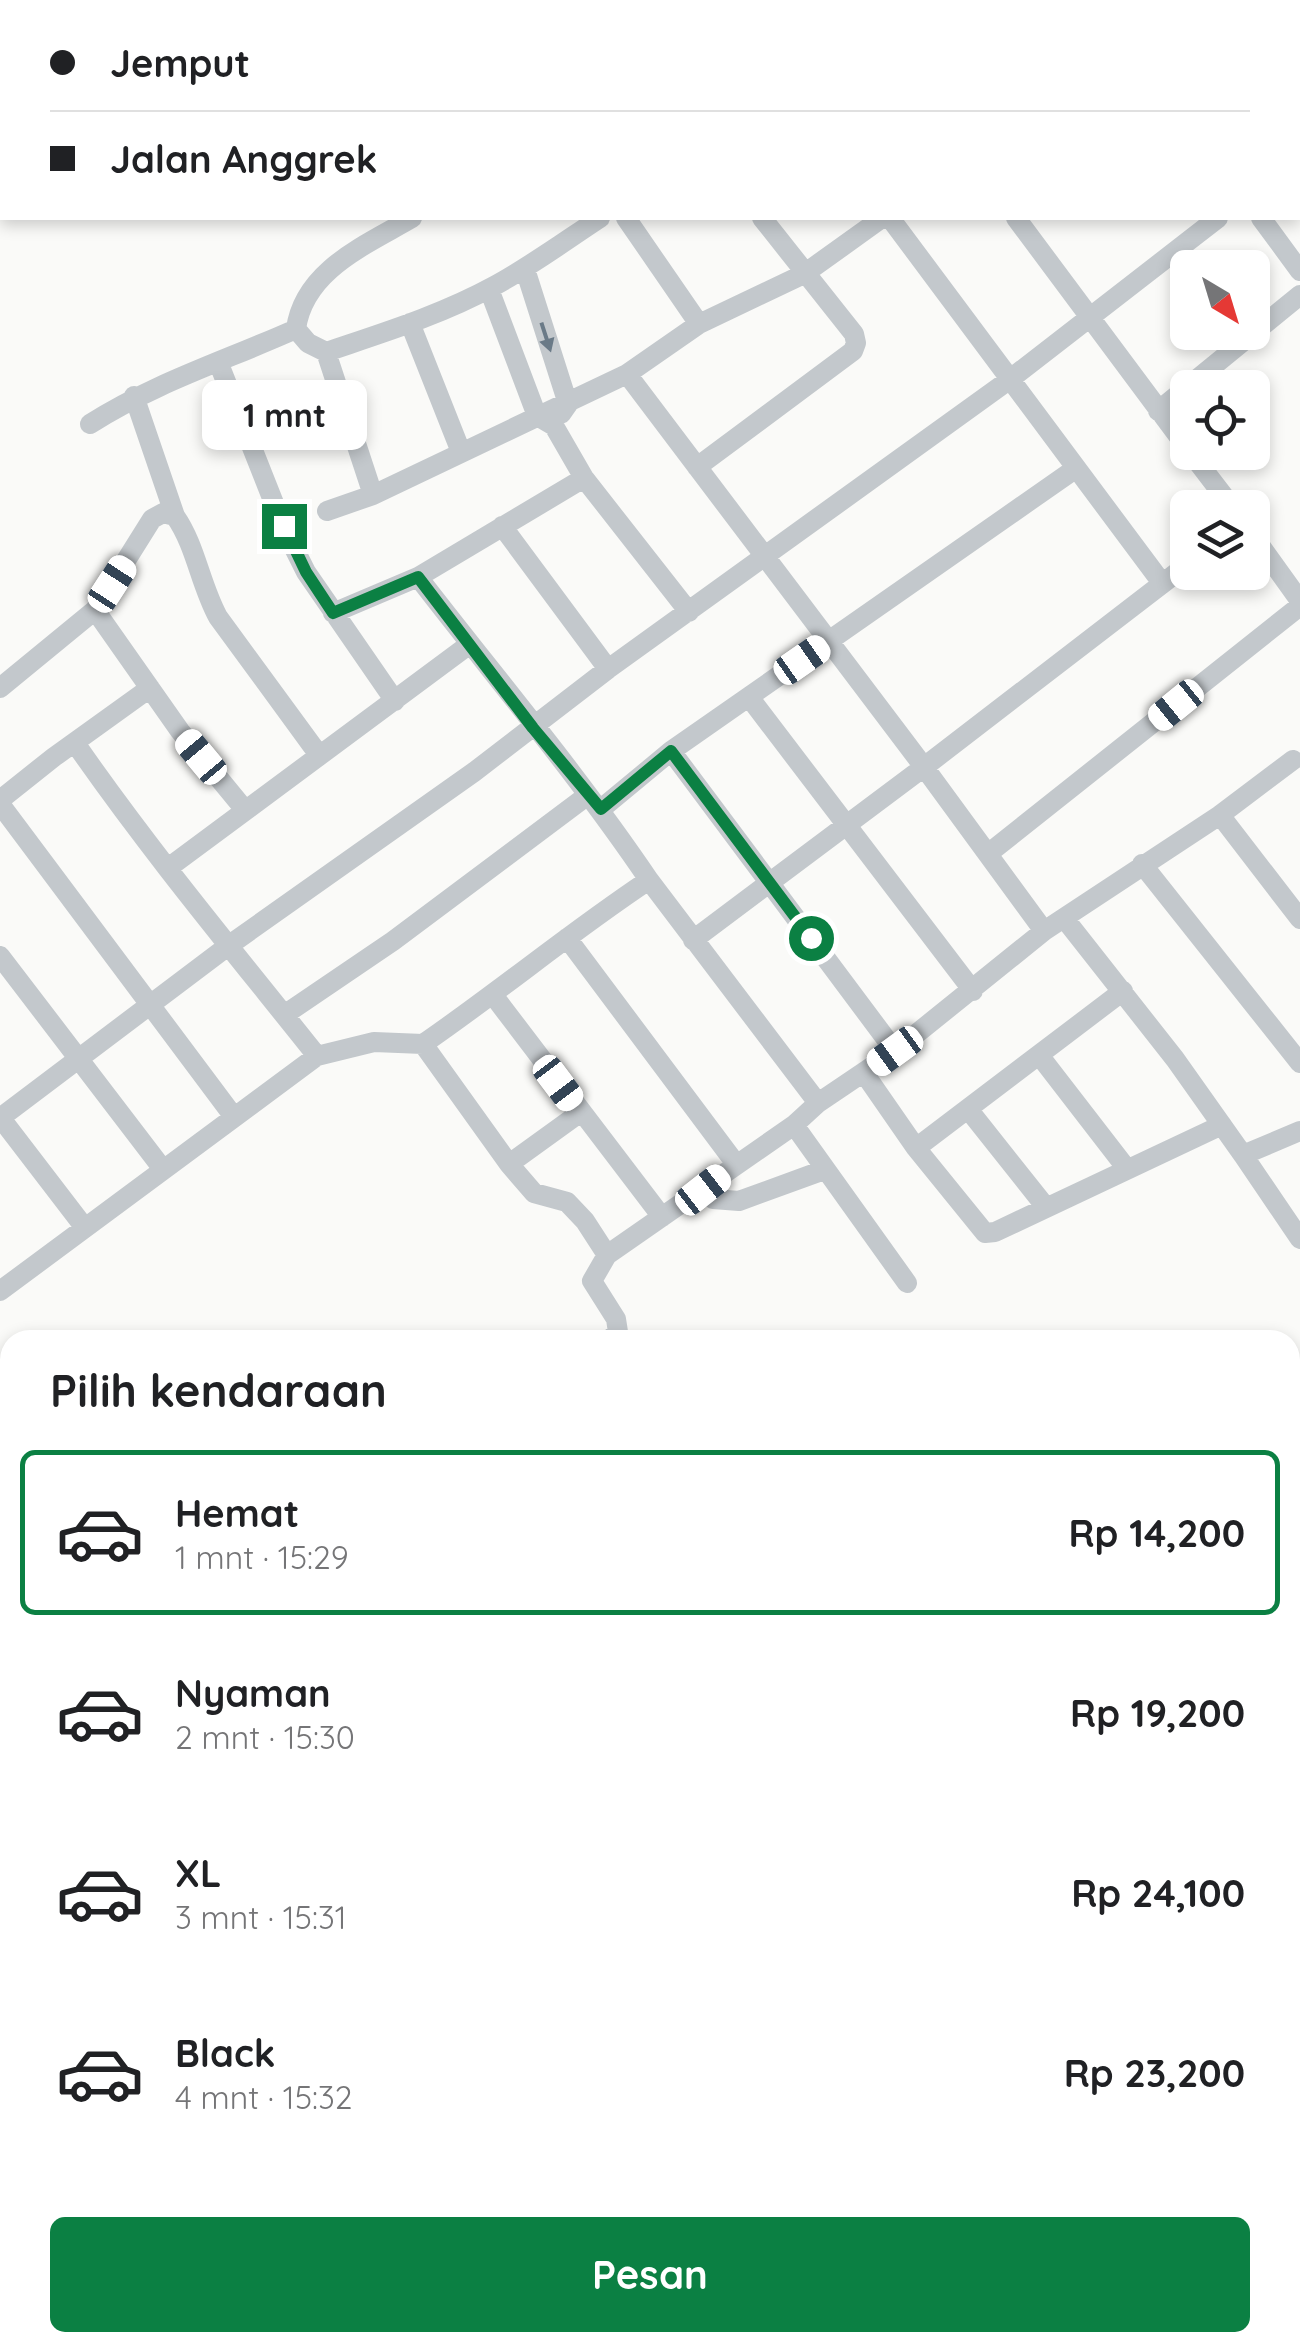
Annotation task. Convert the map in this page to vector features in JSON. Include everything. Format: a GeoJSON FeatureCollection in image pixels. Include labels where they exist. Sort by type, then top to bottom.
{"type":"FeatureCollection","features":[{"type":"Feature","properties":{"kind":"street"},"geometry":{"type":"LineString","coordinates":[[296,329],[299,307],[331,268],[409,220]]}},
{"type":"Feature","properties":{"kind":"street"},"geometry":{"type":"LineString","coordinates":[[326,352],[410,323],[489,289],[597,220]]}},
{"type":"Feature","properties":{"kind":"street"},"geometry":{"type":"LineString","coordinates":[[627,220],[699,324]]}},
{"type":"Feature","properties":{"kind":"street"},"geometry":{"type":"LineString","coordinates":[[697,467],[853,351],[856,343],[854,334],[764,220]]}},
{"type":"Feature","properties":{"kind":"street"},"geometry":{"type":"LineString","coordinates":[[327,511],[462,452],[546,421],[592,388],[628,374],[699,324],[804,274],[879,220]]}},
{"type":"Feature","properties":{"kind":"street"},"geometry":{"type":"LineString","coordinates":[[891,220],[1162,583]]}},
{"type":"Feature","properties":{"kind":"street"},"geometry":{"type":"LineString","coordinates":[[1017,220],[1170,426]]}},
{"type":"Feature","properties":{"kind":"street"},"geometry":{"type":"LineString","coordinates":[[85,1228],[0,1118],[228,946],[1009,380],[1215,220]]}},
{"type":"Feature","properties":{"kind":"street"},"geometry":{"type":"LineString","coordinates":[[1262,220],[1300,271]]}},
{"type":"Feature","properties":{"kind":"street"},"geometry":{"type":"LineString","coordinates":[[525,269],[568,404]]}},
{"type":"Feature","properties":{"kind":"street"},"geometry":{"type":"LineString","coordinates":[[489,289],[546,421],[584,478],[689,612]]}},
{"type":"Feature","properties":{"kind":"street"},"geometry":{"type":"LineString","coordinates":[[1158,411],[1300,295]]}},
{"type":"Feature","properties":{"kind":"street"},"geometry":{"type":"LineString","coordinates":[[410,323],[462,452]]}},
{"type":"Feature","properties":{"kind":"street"},"geometry":{"type":"LineString","coordinates":[[296,329],[308,342],[326,352],[373,494]]}},
{"type":"Feature","properties":{"kind":"street"},"geometry":{"type":"LineString","coordinates":[[90,424],[134,396],[296,329]]}},
{"type":"Feature","properties":{"kind":"street"},"geometry":{"type":"LineString","coordinates":[[219,364],[306,572],[394,701]]}},
{"type":"Feature","properties":{"kind":"street"},"geometry":{"type":"LineString","coordinates":[[628,374],[1044,931]]}},
{"type":"Feature","properties":{"kind":"street"},"geometry":{"type":"LineString","coordinates":[[134,396],[174,516],[185,530],[206,594],[319,755]]}},
{"type":"Feature","properties":{"kind":"street"},"geometry":{"type":"LineString","coordinates":[[284,1015],[749,698],[1075,469]]}},
{"type":"Feature","properties":{"kind":"street"},"geometry":{"type":"LineString","coordinates":[[1204,470],[1219,490]]}},
{"type":"Feature","properties":{"kind":"street"},"geometry":{"type":"LineString","coordinates":[[333,613],[418,577],[584,478]]}},
{"type":"Feature","properties":{"kind":"street"},"geometry":{"type":"LineString","coordinates":[[0,688],[95,610],[152,519],[163,513],[174,516]]}},
{"type":"Feature","properties":{"kind":"street"},"geometry":{"type":"LineString","coordinates":[[502,526],[608,669]]}},
{"type":"Feature","properties":{"kind":"street"},"geometry":{"type":"LineString","coordinates":[[989,853],[1300,604],[1270,560]]}},
{"type":"Feature","properties":{"kind":"street"},"geometry":{"type":"LineString","coordinates":[[418,577],[594,802],[818,1103]]}},
{"type":"Feature","properties":{"kind":"street"},"geometry":{"type":"LineString","coordinates":[[693,940],[1170,577]]}},
{"type":"Feature","properties":{"kind":"street"},"geometry":{"type":"LineString","coordinates":[[95,610],[180,731],[244,810]]}},
{"type":"Feature","properties":{"kind":"street"},"geometry":{"type":"LineString","coordinates":[[168,868],[470,644]]}},
{"type":"Feature","properties":{"kind":"street"},"geometry":{"type":"LineString","coordinates":[[150,688],[0,802],[234,1116]]}},
{"type":"Feature","properties":{"kind":"street"},"geometry":{"type":"LineString","coordinates":[[749,698],[972,991]]}},
{"type":"Feature","properties":{"kind":"street"},"geometry":{"type":"LineString","coordinates":[[75,743],[228,946],[317,1056]]}},
{"type":"Feature","properties":{"kind":"street"},"geometry":{"type":"LineString","coordinates":[[671,751],[895,1051]]}},
{"type":"Feature","properties":{"kind":"street"},"geometry":{"type":"LineString","coordinates":[[618,1330],[592,1281],[608,1256],[895,1051],[1044,931],[1298,761]]}},
{"type":"Feature","properties":{"kind":"street"},"geometry":{"type":"LineString","coordinates":[[1220,815],[1300,919]]}},
{"type":"Feature","properties":{"kind":"street"},"geometry":{"type":"LineString","coordinates":[[1142,864],[1300,1063]]}},
{"type":"Feature","properties":{"kind":"street"},"geometry":{"type":"LineString","coordinates":[[3,1283],[85,1228],[317,1056],[374,1042],[424,1044],[649,880]]}},
{"type":"Feature","properties":{"kind":"street"},"geometry":{"type":"LineString","coordinates":[[1064,918],[1123,991],[1300,1239]]}},
{"type":"Feature","properties":{"kind":"street"},"geometry":{"type":"LineString","coordinates":[[567,938],[736,1164]]}},
{"type":"Feature","properties":{"kind":"street"},"geometry":{"type":"LineString","coordinates":[[0,956],[162,1168]]}},
{"type":"Feature","properties":{"kind":"street"},"geometry":{"type":"LineString","coordinates":[[916,1148],[1123,991]]}},
{"type":"Feature","properties":{"kind":"street"},"geometry":{"type":"LineString","coordinates":[[493,996],[662,1216]]}},
{"type":"Feature","properties":{"kind":"street"},"geometry":{"type":"LineString","coordinates":[[424,1044],[534,1193],[567,1202],[608,1256]]}},
{"type":"Feature","properties":{"kind":"street"},"geometry":{"type":"LineString","coordinates":[[1039,1055],[1127,1170]]}},
{"type":"Feature","properties":{"kind":"street"},"geometry":{"type":"LineString","coordinates":[[864,1073],[916,1148],[985,1233],[995,1232],[1222,1126]]}},
{"type":"Feature","properties":{"kind":"street"},"geometry":{"type":"LineString","coordinates":[[968,1109],[1045,1206]]}},
{"type":"Feature","properties":{"kind":"street"},"geometry":{"type":"LineString","coordinates":[[509,1164],[580,1112]]}},
{"type":"Feature","properties":{"kind":"street"},"geometry":{"type":"LineString","coordinates":[[794,1125],[907,1283]]}},
{"type":"Feature","properties":{"kind":"street"},"geometry":{"type":"LineString","coordinates":[[1243,1155],[1300,1132]]}},
{"type":"Feature","properties":{"kind":"street"},"geometry":{"type":"LineString","coordinates":[[703,1190],[713,1199],[738,1201],[824,1170]]}},
{"type":"Feature","properties":{"kind":"route"},"geometry":{"type":"LineString","coordinates":[[284,526],[306,572],[333,613],[418,577],[533,728],[601,809],[671,751],[811,938]]}}]}
